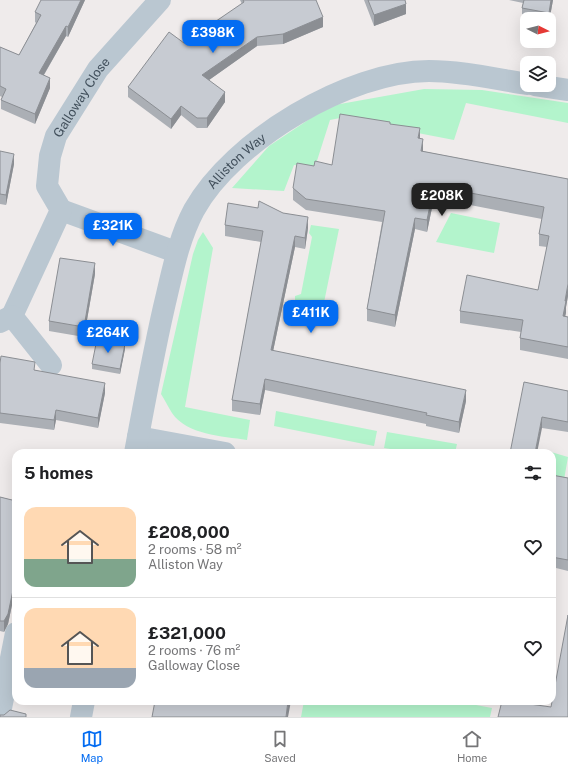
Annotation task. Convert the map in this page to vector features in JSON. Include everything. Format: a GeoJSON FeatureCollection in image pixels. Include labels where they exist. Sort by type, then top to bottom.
{"type":"FeatureCollection","features":[{"type":"Feature","properties":{"kind":"street","name":"Galloway Close"},"geometry":{"type":"LineString","coordinates":[[61,210],[48,186],[50,156],[56,136],[98,69],[160,0]]}},
{"type":"Feature","properties":{"kind":"street","name":"Alliston Way"},"geometry":{"type":"LineString","coordinates":[[136,445],[154,351],[176,252],[194,210],[209,187],[239,156],[279,125],[303,110],[327,97],[367,82],[428,71],[454,72],[520,83]]}},
{"type":"Feature","properties":{"kind":"street"},"geometry":{"type":"LineString","coordinates":[[556,86],[567,87]]}},
{"type":"Feature","properties":{"kind":"street"},"geometry":{"type":"LineString","coordinates":[[51,365],[6,319],[61,210],[176,252]]}},
{"type":"Feature","properties":{"kind":"street"},"geometry":{"type":"LineString","coordinates":[[136,445],[180,449]]}},
{"type":"Feature","properties":{"kind":"street"},"geometry":{"type":"LineString","coordinates":[[12,653],[0,713],[16,717]]}},
{"type":"Feature","properties":{"kind":"street"},"geometry":{"type":"LineString","coordinates":[[81,717],[83,705]]}},
{"type":"Feature","properties":{"kind":"green space"},"geometry":{"type":"Polygon","coordinates":[[[424,89],[482,90],[568,103],[568,123],[466,103],[454,140],[340,118],[330,120],[315,167],[294,165],[284,191],[232,188],[269,146],[329,106],[424,89]]]}},
{"type":"Feature","properties":{"kind":"green space"},"geometry":{"type":"Polygon","coordinates":[[[451,213],[500,223],[494,253],[436,242],[451,213]]]}},
{"type":"Feature","properties":{"kind":"green space"},"geometry":{"type":"Polygon","coordinates":[[[311,225],[339,229],[320,322],[298,319],[299,307],[295,302],[295,296],[301,294],[312,237],[309,233],[311,225]]]}},
{"type":"Feature","properties":{"kind":"green space"},"geometry":{"type":"Polygon","coordinates":[[[203,232],[213,248],[185,407],[250,420],[247,440],[216,436],[187,426],[172,413],[161,394],[193,254],[198,240],[203,232]]]}},
{"type":"Feature","properties":{"kind":"green space"},"geometry":{"type":"Polygon","coordinates":[[[276,411],[377,431],[374,446],[274,426],[276,411]]]}},
{"type":"Feature","properties":{"kind":"green space"},"geometry":{"type":"Polygon","coordinates":[[[387,432],[457,444],[456,449],[384,448],[387,432]]]}},
{"type":"Feature","properties":{"kind":"green space"},"geometry":{"type":"Polygon","coordinates":[[[556,453],[568,457],[556,525],[556,453]]]}},
{"type":"Feature","properties":{"kind":"green space"},"geometry":{"type":"Polygon","coordinates":[[[303,705],[476,705],[492,708],[490,717],[301,717],[303,705]]]}},
{"type":"Feature","properties":{"kind":"building"},"geometry":{"type":"Polygon","coordinates":[[[41,0],[81,0],[68,27],[66,26],[39,73],[50,78],[35,114],[1,100],[6,89],[0,86],[0,47],[19,55],[41,15],[35,12],[41,0]]]}},
{"type":"Feature","properties":{"kind":"building"},"geometry":{"type":"Polygon","coordinates":[[[243,0],[316,0],[323,17],[283,34],[257,37],[202,75],[225,92],[207,118],[197,118],[181,106],[171,119],[128,87],[169,32],[184,43],[244,2],[243,0]]]}},
{"type":"Feature","properties":{"kind":"building"},"geometry":{"type":"Polygon","coordinates":[[[368,0],[405,0],[406,4],[374,15],[368,0]]]}},
{"type":"Feature","properties":{"kind":"building"},"geometry":{"type":"Polygon","coordinates":[[[524,0],[551,0],[549,12],[522,8],[524,0]]]}},
{"type":"Feature","properties":{"kind":"building"},"geometry":{"type":"Polygon","coordinates":[[[340,114],[390,122],[390,124],[420,128],[418,138],[423,139],[421,151],[568,179],[568,284],[563,316],[568,317],[568,347],[520,338],[523,320],[460,311],[467,275],[538,290],[549,236],[539,234],[544,207],[434,186],[427,220],[415,218],[395,315],[367,309],[385,211],[306,199],[293,188],[297,163],[314,166],[315,161],[332,165],[340,114]]]}},
{"type":"Feature","properties":{"kind":"building"},"geometry":{"type":"Polygon","coordinates":[[[0,151],[14,154],[6,195],[0,194],[0,151]]]}},
{"type":"Feature","properties":{"kind":"building"},"geometry":{"type":"Polygon","coordinates":[[[259,201],[283,213],[308,217],[305,238],[295,236],[271,350],[466,390],[459,422],[426,415],[427,413],[265,379],[260,404],[232,400],[263,231],[225,225],[228,203],[258,208],[259,201]]]}},
{"type":"Feature","properties":{"kind":"building"},"geometry":{"type":"Polygon","coordinates":[[[60,258],[95,263],[84,327],[49,321],[60,258]]]}},
{"type":"Feature","properties":{"kind":"building"},"geometry":{"type":"Polygon","coordinates":[[[97,339],[125,344],[120,369],[92,364],[97,339]]]}},
{"type":"Feature","properties":{"kind":"building"},"geometry":{"type":"Polygon","coordinates":[[[1,356],[35,362],[34,370],[105,383],[98,418],[56,410],[54,420],[0,413],[1,356]]]}},
{"type":"Feature","properties":{"kind":"building"},"geometry":{"type":"Polygon","coordinates":[[[524,382],[568,391],[568,422],[542,417],[536,449],[511,449],[524,382]]]}},
{"type":"Feature","properties":{"kind":"building"},"geometry":{"type":"Polygon","coordinates":[[[556,476],[568,478],[568,560],[556,558],[556,476]]]}},
{"type":"Feature","properties":{"kind":"building"},"geometry":{"type":"Polygon","coordinates":[[[0,497],[12,500],[12,595],[8,614],[4,621],[0,621],[0,497]]]}},
{"type":"Feature","properties":{"kind":"building"},"geometry":{"type":"Polygon","coordinates":[[[568,615],[568,717],[498,717],[501,705],[537,705],[551,707],[551,705],[556,705],[556,680],[568,615]]]}},
{"type":"Feature","properties":{"kind":"building"},"geometry":{"type":"Polygon","coordinates":[[[154,705],[288,705],[286,717],[152,717],[154,705]]]}},
{"type":"Feature","properties":{"kind":"building"},"geometry":{"type":"Polygon","coordinates":[[[10,710],[26,714],[26,717],[0,717],[0,715],[4,715],[10,710]]]}}]}
